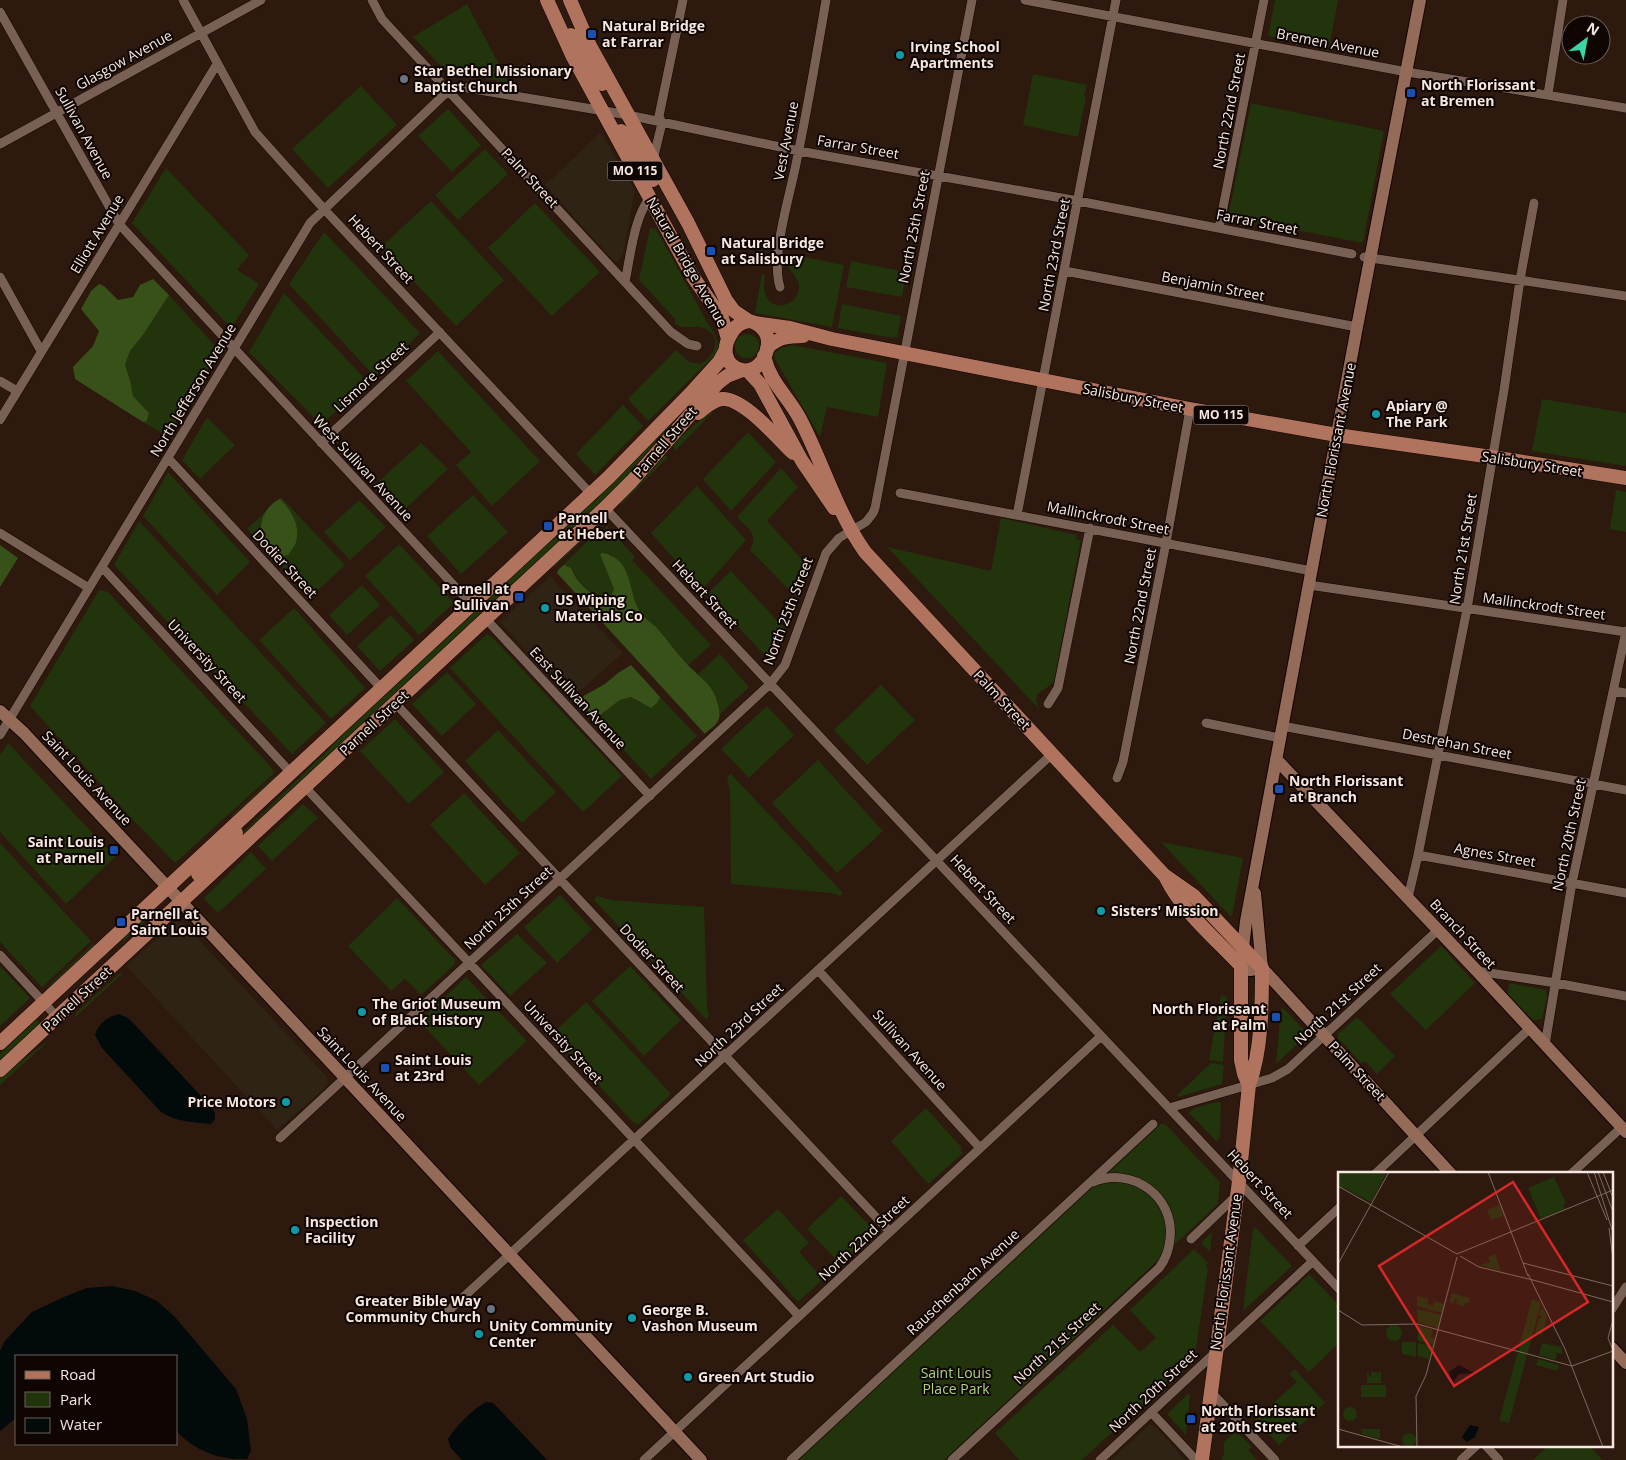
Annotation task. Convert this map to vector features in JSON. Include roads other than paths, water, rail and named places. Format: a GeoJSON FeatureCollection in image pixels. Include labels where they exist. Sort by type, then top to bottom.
{"type":"FeatureCollection","features":[{"type":"Feature","properties":{"kind":"main road","name":"Natural Bridge Avenue"},"geometry":{"type":"LineString","coordinates":[[570,0],[590,46],[688,223],[730,307],[738,315],[752,322]]}},
{"type":"Feature","properties":{"kind":"main road","name":"Natural Bridge Avenue"},"geometry":{"type":"LineString","coordinates":[[548,2],[573,57],[693,278],[722,318],[727,345]]}},
{"type":"Feature","properties":{"kind":"main road"},"geometry":{"type":"LineString","coordinates":[[548,2],[568,30],[596,77],[628,115]]}},
{"type":"Feature","properties":{"kind":"main road"},"geometry":{"type":"LineString","coordinates":[[602,111],[635,148],[663,196],[688,223]]}},
{"type":"Feature","properties":{"kind":"main road"},"geometry":{"type":"LineString","coordinates":[[752,322],[766,332],[766,352],[770,376],[802,421],[848,526],[830,504],[802,461],[760,384],[744,371],[732,365],[726,356],[727,345],[736,327],[752,322]]}},
{"type":"Feature","properties":{"kind":"main road","name":"Salisbury Street"},"geometry":{"type":"LineString","coordinates":[[752,322],[790,328],[819,337],[904,354],[1337,436],[1492,457],[1626,478]]}},
{"type":"Feature","properties":{"kind":"main road","name":"Salisbury Street"},"geometry":{"type":"LineString","coordinates":[[766,352],[775,341],[787,336],[819,337]]}},
{"type":"Feature","properties":{"kind":"main road","name":"Parnell Street"},"geometry":{"type":"LineString","coordinates":[[0,1043],[592,494],[719,362],[727,345]]}},
{"type":"Feature","properties":{"kind":"main road"},"geometry":{"type":"LineString","coordinates":[[744,371],[757,366],[766,352]]}},
{"type":"Feature","properties":{"kind":"main road","name":"Parnell Street"},"geometry":{"type":"LineString","coordinates":[[0,1070],[605,508],[718,383],[731,374],[744,371]]}},
{"type":"Feature","properties":{"kind":"main road"},"geometry":{"type":"LineString","coordinates":[[673,435],[710,404],[720,400],[728,400],[737,403],[750,412],[802,461]]}},
{"type":"Feature","properties":{"kind":"main road","name":"Palm Street"},"geometry":{"type":"LineString","coordinates":[[848,526],[873,561],[1164,875],[1178,898],[1241,966]]}},
{"type":"Feature","properties":{"kind":"main road"},"geometry":{"type":"LineString","coordinates":[[181,902],[183,893],[190,883],[223,849],[257,804]]}},
{"type":"Feature","properties":{"kind":"main road","name":"Palm Street"},"geometry":{"type":"LineString","coordinates":[[1164,875],[1194,896],[1262,968]]}},
{"type":"Feature","properties":{"kind":"main road","name":"North Florissant Avenue"},"geometry":{"type":"LineString","coordinates":[[1241,966],[1242,1060],[1244,1074],[1249,1085]]}},
{"type":"Feature","properties":{"kind":"main road","name":"North Florissant Avenue"},"geometry":{"type":"LineString","coordinates":[[1202,1460],[1239,1181],[1249,1085],[1255,1064],[1259,1032],[1262,968]]}},
{"type":"Feature","properties":{"kind":"street","name":"Hebert Street"},"geometry":{"type":"LineString","coordinates":[[183,0],[255,132],[324,209],[592,494]]}},
{"type":"Feature","properties":{"kind":"street","name":"Glasgow Avenue"},"geometry":{"type":"LineString","coordinates":[[0,144],[261,0]]}},
{"type":"Feature","properties":{"kind":"street","name":"Palm Street"},"geometry":{"type":"LineString","coordinates":[[372,0],[382,19],[671,332],[683,341],[697,346]]}},
{"type":"Feature","properties":{"kind":"street"},"geometry":{"type":"LineString","coordinates":[[653,160],[662,123],[659,116],[683,0]]}},
{"type":"Feature","properties":{"kind":"street","name":"Vest Avenue"},"geometry":{"type":"LineString","coordinates":[[780,287],[777,277],[777,252],[799,151],[826,0]]}},
{"type":"Feature","properties":{"kind":"street","name":"North 25th Street"},"geometry":{"type":"LineString","coordinates":[[280,1138],[770,684],[785,665],[826,553],[848,526],[866,522],[875,508],[972,0]]}},
{"type":"Feature","properties":{"kind":"street","name":"Bremen Avenue"},"geometry":{"type":"LineString","coordinates":[[1025,0],[1407,72],[1626,108]]}},
{"type":"Feature","properties":{"kind":"street","name":"North 23rd Street"},"geometry":{"type":"LineString","coordinates":[[1017,515],[1116,0]]}},
{"type":"Feature","properties":{"kind":"street","name":"North 22nd Street"},"geometry":{"type":"LineString","coordinates":[[1219,228],[1264,0]]}},
{"type":"Feature","properties":{"kind":"street","name":"North Florissant Avenue"},"geometry":{"type":"LineString","coordinates":[[1241,966],[1254,879],[1357,327],[1367,257],[1407,72],[1420,0]]}},
{"type":"Feature","properties":{"kind":"street"},"geometry":{"type":"LineString","coordinates":[[1548,94],[1562,0]]}},
{"type":"Feature","properties":{"kind":"street","name":"Sullivan Avenue"},"geometry":{"type":"LineString","coordinates":[[0,12],[119,224],[234,349]]}},
{"type":"Feature","properties":{"kind":"street","name":"Elliott Avenue"},"geometry":{"type":"LineString","coordinates":[[0,420],[217,64]]}},
{"type":"Feature","properties":{"kind":"street","name":"Farrar Street"},"geometry":{"type":"LineString","coordinates":[[449,90],[461,87],[628,115],[799,151],[1078,201],[1352,254]]}},
{"type":"Feature","properties":{"kind":"street","name":"North Jefferson Avenue"},"geometry":{"type":"LineString","coordinates":[[0,735],[5,715],[89,588],[310,223],[449,90]]}},
{"type":"Feature","properties":{"kind":"street"},"geometry":{"type":"LineString","coordinates":[[625,282],[639,219],[650,198]]}},
{"type":"Feature","properties":{"kind":"street","name":"North 21st Street"},"geometry":{"type":"LineString","coordinates":[[1408,898],[1467,609],[1534,203]]}},
{"type":"Feature","properties":{"kind":"street"},"geometry":{"type":"LineString","coordinates":[[1367,257],[1626,296]]}},
{"type":"Feature","properties":{"kind":"street","name":"Benjamin Street"},"geometry":{"type":"LineString","coordinates":[[1065,271],[1357,327]]}},
{"type":"Feature","properties":{"kind":"street"},"geometry":{"type":"LineString","coordinates":[[0,277],[41,352]]}},
{"type":"Feature","properties":{"kind":"street","name":"Lismore Street"},"geometry":{"type":"LineString","coordinates":[[321,443],[440,332]]}},
{"type":"Feature","properties":{"kind":"street","name":"West Sullivan Avenue"},"geometry":{"type":"LineString","coordinates":[[234,349],[472,604]]}},
{"type":"Feature","properties":{"kind":"street"},"geometry":{"type":"LineString","coordinates":[[0,381],[17,391]]}},
{"type":"Feature","properties":{"kind":"street","name":"North 22nd Street"},"geometry":{"type":"LineString","coordinates":[[1117,778],[1123,762],[1190,409]]}},
{"type":"Feature","properties":{"kind":"street","name":"Dodier Street"},"geometry":{"type":"LineString","coordinates":[[168,458],[382,689]]}},
{"type":"Feature","properties":{"kind":"street","name":"Mallinckrodt Street"},"geometry":{"type":"LineString","coordinates":[[900,493],[1312,570]]}},
{"type":"Feature","properties":{"kind":"street","name":"Hebert Street"},"geometry":{"type":"LineString","coordinates":[[605,508],[1338,1288]]}},
{"type":"Feature","properties":{"kind":"street"},"geometry":{"type":"LineString","coordinates":[[1048,704],[1058,688],[1090,528]]}},
{"type":"Feature","properties":{"kind":"street"},"geometry":{"type":"LineString","coordinates":[[0,533],[89,588]]}},
{"type":"Feature","properties":{"kind":"street","name":"University Street"},"geometry":{"type":"LineString","coordinates":[[102,567],[291,773]]}},
{"type":"Feature","properties":{"kind":"street","name":"Mallinckrodt Street"},"geometry":{"type":"LineString","coordinates":[[1309,585],[1626,632]]}},
{"type":"Feature","properties":{"kind":"street","name":"East Sullivan Avenue"},"geometry":{"type":"LineString","coordinates":[[486,619],[650,796]]}},
{"type":"Feature","properties":{"kind":"street","name":"North 20th Street"},"geometry":{"type":"LineString","coordinates":[[1546,1046],[1572,883],[1626,632]]}},
{"type":"Feature","properties":{"kind":"street"},"geometry":{"type":"LineString","coordinates":[[1614,691],[1626,693]]}},
{"type":"Feature","properties":{"kind":"street","name":"Dodier Street"},"geometry":{"type":"LineString","coordinates":[[395,703],[890,1232]]}},
{"type":"Feature","properties":{"kind":"street","name":"Saint Louis Avenue"},"geometry":{"type":"LineString","coordinates":[[5,715],[346,1078],[700,1460]]}},
{"type":"Feature","properties":{"kind":"street"},"geometry":{"type":"LineString","coordinates":[[1206,723],[1281,732]]}},
{"type":"Feature","properties":{"kind":"street","name":"Destrehan Street"},"geometry":{"type":"LineString","coordinates":[[1281,732],[1437,754],[1626,790]]}},
{"type":"Feature","properties":{"kind":"street","name":"North 23rd Street"},"geometry":{"type":"LineString","coordinates":[[444,1315],[1052,754]]}},
{"type":"Feature","properties":{"kind":"street","name":"Branch Street"},"geometry":{"type":"LineString","coordinates":[[1276,759],[1478,971],[1529,1029],[1624,1129]]}},
{"type":"Feature","properties":{"kind":"street","name":"University Street"},"geometry":{"type":"LineString","coordinates":[[305,787],[799,1316]]}},
{"type":"Feature","properties":{"kind":"street","name":"Agnes Street"},"geometry":{"type":"LineString","coordinates":[[1418,855],[1626,893]]}},
{"type":"Feature","properties":{"kind":"street","name":"North Florissant Avenue"},"geometry":{"type":"LineString","coordinates":[[1254,879],[1262,968]]}},
{"type":"Feature","properties":{"kind":"street","name":"North 21st Street"},"geometry":{"type":"LineString","coordinates":[[1249,1085],[1280,1074],[1324,1036],[1438,930]]}},
{"type":"Feature","properties":{"kind":"street"},"geometry":{"type":"LineString","coordinates":[[0,955],[57,1017]]}},
{"type":"Feature","properties":{"kind":"street"},"geometry":{"type":"LineString","coordinates":[[1241,966],[1250,970],[1262,968]]}},
{"type":"Feature","properties":{"kind":"street","name":"Palm Street"},"geometry":{"type":"LineString","coordinates":[[1262,968],[1450,1172]]}},
{"type":"Feature","properties":{"kind":"street","name":"Sullivan Avenue"},"geometry":{"type":"LineString","coordinates":[[818,970],[980,1148]]}},
{"type":"Feature","properties":{"kind":"street"},"geometry":{"type":"LineString","coordinates":[[1478,971],[1626,996]]}},
{"type":"Feature","properties":{"kind":"street"},"geometry":{"type":"LineString","coordinates":[[1377,1172],[1529,1029]]}},
{"type":"Feature","properties":{"kind":"street","name":"North 22nd Street"},"geometry":{"type":"LineString","coordinates":[[644,1460],[1101,1036]]}},
{"type":"Feature","properties":{"kind":"street"},"geometry":{"type":"LineString","coordinates":[[1170,1108],[1249,1085]]}},
{"type":"Feature","properties":{"kind":"street","name":"Rauschenbach Avenue"},"geometry":{"type":"LineString","coordinates":[[791,1460],[1153,1124]]}},
{"type":"Feature","properties":{"kind":"street"},"geometry":{"type":"LineString","coordinates":[[1573,1172],[1624,1129]]}},
{"type":"Feature","properties":{"kind":"street","name":"North 21st Street"},"geometry":{"type":"LineString","coordinates":[[952,1460],[1159,1268],[1168,1252],[1171,1230],[1167,1213],[1156,1194],[1144,1185],[1125,1179],[1102,1179],[1088,1185]]}},
{"type":"Feature","properties":{"kind":"street"},"geometry":{"type":"LineString","coordinates":[[1191,1239],[1236,1196]]}},
{"type":"Feature","properties":{"kind":"street"},"geometry":{"type":"LineString","coordinates":[[1298,1246],[1338,1209]]}},
{"type":"Feature","properties":{"kind":"street","name":"North 20th Street"},"geometry":{"type":"LineString","coordinates":[[1100,1460],[1313,1261]]}},
{"type":"Feature","properties":{"kind":"street"},"geometry":{"type":"LineString","coordinates":[[1614,1306],[1626,1287]]}},
{"type":"Feature","properties":{"kind":"street"},"geometry":{"type":"LineString","coordinates":[[1614,1350],[1626,1363]]}},
{"type":"Feature","properties":{"kind":"street"},"geometry":{"type":"LineString","coordinates":[[1211,1392],[1274,1460]]}},
{"type":"Feature","properties":{"kind":"street"},"geometry":{"type":"LineString","coordinates":[[1151,1412],[1196,1460]]}},
{"type":"Feature","properties":{"kind":"street"},"geometry":{"type":"LineString","coordinates":[[1461,1460],[1474,1448]]}},
{"type":"Feature","properties":{"kind":"street"},"geometry":{"type":"LineString","coordinates":[[1488,1448],[1499,1460]]}},
{"type":"Feature","properties":{"kind":"water"},"geometry":{"type":"Polygon","coordinates":[[[119,1014],[128,1018],[135,1025],[212,1108],[215,1113],[215,1119],[211,1124],[179,1120],[161,1112],[102,1048],[95,1035],[99,1027],[104,1021],[119,1014]]]}},
{"type":"Feature","properties":{"kind":"water"},"geometry":{"type":"Polygon","coordinates":[[[112,1286],[135,1291],[157,1301],[174,1316],[236,1389],[247,1419],[251,1451],[247,1459],[226,1458],[208,1453],[191,1444],[178,1433],[178,1355],[15,1355],[15,1419],[0,1431],[0,1351],[4,1342],[32,1312],[87,1288],[112,1286]]]}},
{"type":"Feature","properties":{"kind":"water"},"geometry":{"type":"Polygon","coordinates":[[[486,1402],[493,1403],[547,1460],[462,1460],[451,1448],[448,1439],[465,1419],[486,1402]]]}},
{"type":"Feature","properties":{"kind":"place","name":"Natural Bridge at Farrar"},"geometry":{"type":"Point","coordinates":[592,34]}},
{"type":"Feature","properties":{"kind":"place","name":"Irving School Apartments"},"geometry":{"type":"Point","coordinates":[900,55]}},
{"type":"Feature","properties":{"kind":"place","name":"Star Bethel Missionary Baptist Church"},"geometry":{"type":"Point","coordinates":[404,79]}},
{"type":"Feature","properties":{"kind":"place","name":"North Florissant at Bremen"},"geometry":{"type":"Point","coordinates":[1411,93]}},
{"type":"Feature","properties":{"kind":"place","name":"Natural Bridge at Salisbury"},"geometry":{"type":"Point","coordinates":[711,251]}},
{"type":"Feature","properties":{"kind":"place","name":"Apiary @ The Park"},"geometry":{"type":"Point","coordinates":[1376,414]}},
{"type":"Feature","properties":{"kind":"place","name":"Parnell at Hebert"},"geometry":{"type":"Point","coordinates":[548,526]}},
{"type":"Feature","properties":{"kind":"place","name":"Parnell at Sullivan"},"geometry":{"type":"Point","coordinates":[519,597]}},
{"type":"Feature","properties":{"kind":"place","name":"US Wiping Materials Co"},"geometry":{"type":"Point","coordinates":[545,608]}},
{"type":"Feature","properties":{"kind":"place","name":"North Florissant at Branch"},"geometry":{"type":"Point","coordinates":[1279,789]}},
{"type":"Feature","properties":{"kind":"place","name":"Saint Louis at Parnell"},"geometry":{"type":"Point","coordinates":[114,850]}},
{"type":"Feature","properties":{"kind":"place","name":"Sisters' Mission"},"geometry":{"type":"Point","coordinates":[1101,911]}},
{"type":"Feature","properties":{"kind":"place","name":"Parnell at Saint Louis"},"geometry":{"type":"Point","coordinates":[121,922]}},
{"type":"Feature","properties":{"kind":"place","name":"The Griot Museum of Black History"},"geometry":{"type":"Point","coordinates":[362,1012]}},
{"type":"Feature","properties":{"kind":"place","name":"North Florissant at Palm"},"geometry":{"type":"Point","coordinates":[1276,1017]}},
{"type":"Feature","properties":{"kind":"place","name":"Saint Louis at 23rd"},"geometry":{"type":"Point","coordinates":[385,1068]}},
{"type":"Feature","properties":{"kind":"place","name":"Price Motors"},"geometry":{"type":"Point","coordinates":[286,1102]}},
{"type":"Feature","properties":{"kind":"place","name":"Inspection Facility"},"geometry":{"type":"Point","coordinates":[295,1230]}},
{"type":"Feature","properties":{"kind":"place","name":"Greater Bible Way Community Church"},"geometry":{"type":"Point","coordinates":[491,1309]}},
{"type":"Feature","properties":{"kind":"place","name":"George B. Vashon Museum"},"geometry":{"type":"Point","coordinates":[632,1318]}},
{"type":"Feature","properties":{"kind":"place","name":"Unity Community Center"},"geometry":{"type":"Point","coordinates":[479,1334]}},
{"type":"Feature","properties":{"kind":"place","name":"Green Art Studio"},"geometry":{"type":"Point","coordinates":[688,1377]}},
{"type":"Feature","properties":{"kind":"place","name":"North Florissant at 20th Street"},"geometry":{"type":"Point","coordinates":[1191,1419]}},
{"type":"Feature","properties":{"kind":"park label","name":"Saint Louis Place Park"},"geometry":{"type":"Point","coordinates":[956,1382]}}]}
